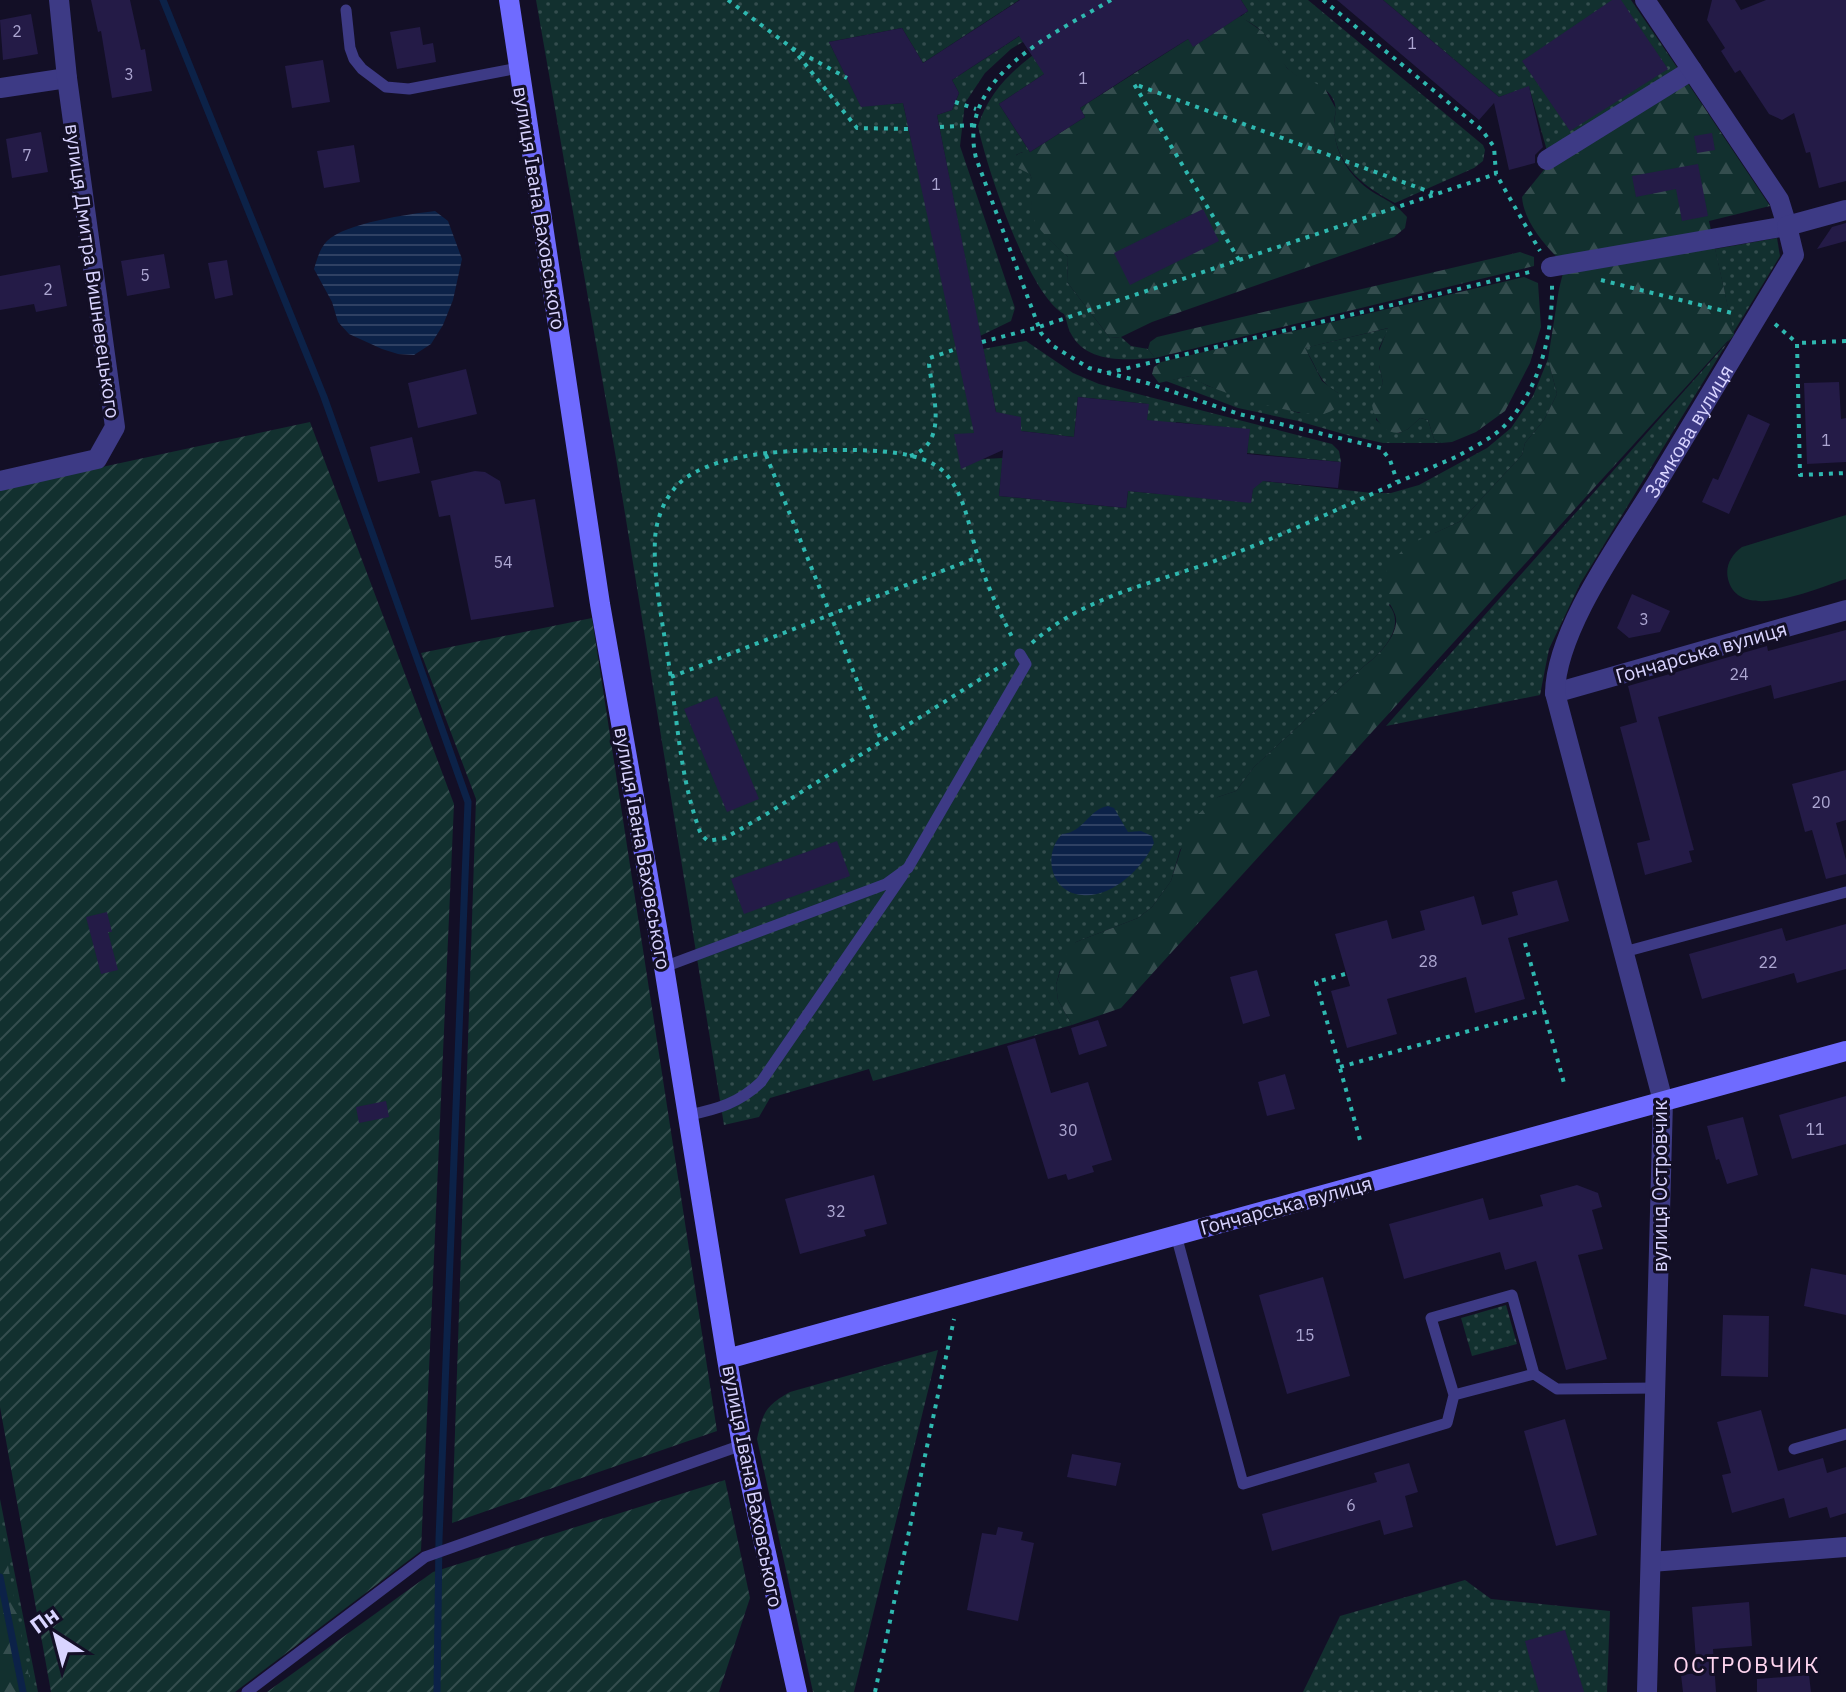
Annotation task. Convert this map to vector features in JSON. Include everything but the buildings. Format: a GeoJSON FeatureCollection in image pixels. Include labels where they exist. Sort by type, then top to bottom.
{"type":"FeatureCollection","features":[{"type":"Feature","properties":{"kind":"main road","name":"вулиця Івана Ваховського"},"geometry":{"type":"LineString","coordinates":[[509,0],[600,604],[689,1115],[727,1359],[742,1445],[797,1692]]}},
{"type":"Feature","properties":{"kind":"main road","name":"Гончарська вулиця"},"geometry":{"type":"LineString","coordinates":[[727,1359],[1846,1051]]}},
{"type":"Feature","properties":{"kind":"street","name":"вулиця Дмитра Вишневецького"},"geometry":{"type":"LineString","coordinates":[[0,481],[97,459],[115,427],[59,0]]}},
{"type":"Feature","properties":{"kind":"street","name":"Замкова вулиця"},"geometry":{"type":"LineString","coordinates":[[1555,693],[1555,675],[1561,651],[1579,614],[1794,255],[1779,200],[1645,0]]}},
{"type":"Feature","properties":{"kind":"street"},"geometry":{"type":"LineString","coordinates":[[1547,160],[1692,70]]}},
{"type":"Feature","properties":{"kind":"street"},"geometry":{"type":"LineString","coordinates":[[0,88],[67,78]]}},
{"type":"Feature","properties":{"kind":"street"},"geometry":{"type":"LineString","coordinates":[[1551,267],[1787,226],[1846,210]]}},
{"type":"Feature","properties":{"kind":"street","name":"Гончарська вулиця"},"geometry":{"type":"LineString","coordinates":[[1555,693],[1846,610]]}},
{"type":"Feature","properties":{"kind":"street","name":"вулиця Островчик"},"geometry":{"type":"LineString","coordinates":[[1555,693],[1663,1101],[1647,1692]]}},
{"type":"Feature","properties":{"kind":"street"},"geometry":{"type":"LineString","coordinates":[[1651,1562],[1846,1547]]}},
{"type":"Feature","properties":{"kind":"lane"},"geometry":{"type":"LineString","coordinates":[[346,10],[354,59],[386,87],[409,89],[518,68]]}},
{"type":"Feature","properties":{"kind":"lane"},"geometry":{"type":"LineString","coordinates":[[689,1115],[721,1108],[744,1098],[761,1082],[908,868],[1026,664],[1020,654]]}},
{"type":"Feature","properties":{"kind":"lane"},"geometry":{"type":"LineString","coordinates":[[664,967],[886,884],[908,868]]}},
{"type":"Feature","properties":{"kind":"lane"},"geometry":{"type":"LineString","coordinates":[[1624,952],[1846,892]]}},
{"type":"Feature","properties":{"kind":"lane"},"geometry":{"type":"LineString","coordinates":[[1176,1235],[1243,1484],[1447,1423],[1454,1395],[1431,1318],[1512,1295],[1534,1374],[1557,1389],[1657,1388]]}},
{"type":"Feature","properties":{"kind":"lane"},"geometry":{"type":"LineString","coordinates":[[1454,1395],[1534,1374]]}},
{"type":"Feature","properties":{"kind":"lane"},"geometry":{"type":"LineString","coordinates":[[1794,1449],[1846,1434]]}},
{"type":"Feature","properties":{"kind":"lane"},"geometry":{"type":"LineString","coordinates":[[247,1692],[425,1557],[742,1445]]}},
{"type":"Feature","properties":{"kind":"path"},"geometry":{"type":"LineString","coordinates":[[728,0],[792,48],[847,78]]}},
{"type":"Feature","properties":{"kind":"path"},"geometry":{"type":"LineString","coordinates":[[1111,0],[1021,54],[1000,76],[977,110],[971,134],[976,158],[1039,327],[1053,346],[1075,361],[1105,373],[1147,383],[1239,414],[1381,448],[1390,460],[1397,481]]}},
{"type":"Feature","properties":{"kind":"path"},"geometry":{"type":"LineString","coordinates":[[1020,654],[993,598],[970,523],[954,485],[937,467],[909,456],[794,450],[724,461],[692,472],[670,494],[658,520],[655,550],[688,790],[699,829],[708,841],[725,838],[765,815],[1020,654],[1059,622],[1102,600],[1221,559],[1456,457],[1506,425],[1518,410],[1543,358],[1549,324],[1551,267],[1496,174],[1494,147],[1482,130],[1323,0]]}},
{"type":"Feature","properties":{"kind":"path"},"geometry":{"type":"LineString","coordinates":[[792,48],[857,128],[909,129]]}},
{"type":"Feature","properties":{"kind":"path"},"geometry":{"type":"LineString","coordinates":[[1239,260],[1134,84],[1436,194]]}},
{"type":"Feature","properties":{"kind":"path"},"geometry":{"type":"LineString","coordinates":[[955,102],[977,110]]}},
{"type":"Feature","properties":{"kind":"path"},"geometry":{"type":"LineString","coordinates":[[940,127],[973,125]]}},
{"type":"Feature","properties":{"kind":"path"},"geometry":{"type":"LineString","coordinates":[[982,342],[1039,327],[1496,174]]}},
{"type":"Feature","properties":{"kind":"path"},"geometry":{"type":"LineString","coordinates":[[1105,373],[1551,267]]}},
{"type":"Feature","properties":{"kind":"path"},"geometry":{"type":"LineString","coordinates":[[1595,278],[1776,324],[1797,343],[1846,341]]}},
{"type":"Feature","properties":{"kind":"path"},"geometry":{"type":"LineString","coordinates":[[1797,343],[1800,475],[1846,473]]}},
{"type":"Feature","properties":{"kind":"path"},"geometry":{"type":"LineString","coordinates":[[909,456],[917,454],[935,431],[937,412],[930,358],[956,349]]}},
{"type":"Feature","properties":{"kind":"path"},"geometry":{"type":"LineString","coordinates":[[766,455],[881,740]]}},
{"type":"Feature","properties":{"kind":"path"},"geometry":{"type":"LineString","coordinates":[[671,677],[978,557]]}},
{"type":"Feature","properties":{"kind":"path"},"geometry":{"type":"LineString","coordinates":[[1525,943],[1564,1083]]}},
{"type":"Feature","properties":{"kind":"path"},"geometry":{"type":"LineString","coordinates":[[1345,974],[1316,982],[1360,1140]]}},
{"type":"Feature","properties":{"kind":"path"},"geometry":{"type":"LineString","coordinates":[[1340,1067],[1544,1010]]}},
{"type":"Feature","properties":{"kind":"path"},"geometry":{"type":"LineString","coordinates":[[875,1692],[959,1295]]}},
{"type":"Feature","properties":{"kind":"green space"},"geometry":{"type":"Polygon","coordinates":[[[536,0],[1019,0],[923,63],[902,28],[829,42],[861,106],[903,103],[983,459],[1003,458],[999,496],[1126,508],[1128,491],[1251,502],[1254,480],[1391,493],[1419,485],[1487,448],[1511,428],[1533,396],[1548,359],[1557,394],[1544,420],[1525,443],[1522,455],[1461,521],[1435,533],[1389,605],[1395,622],[1384,647],[1254,767],[1236,791],[1218,797],[1180,850],[1171,881],[1152,907],[1138,918],[1076,942],[1060,970],[1056,985],[1058,1000],[1072,1025],[873,1081],[869,1069],[770,1098],[759,1117],[724,1125],[616,458],[536,0]]]}},
{"type":"Feature","properties":{"kind":"green space"},"geometry":{"type":"Polygon","coordinates":[[[1075,0],[1093,0],[1011,49],[985,73],[965,103],[960,146],[1015,308],[1011,321],[980,336],[937,115],[952,110],[959,93],[952,80],[1075,0]]]}},
{"type":"Feature","properties":{"kind":"green space"},"geometry":{"type":"Polygon","coordinates":[[[1124,0],[1044,74],[999,104],[1030,152],[1016,155],[1034,184],[1031,208],[1050,240],[1068,257],[1067,282],[1110,338],[1121,337],[1131,346],[1148,349],[1155,358],[1107,358],[1086,350],[1077,342],[1064,314],[1037,283],[1024,257],[999,198],[978,126],[988,104],[1019,67],[1059,37],[1124,0]]]}},
{"type":"Feature","properties":{"kind":"green space"},"geometry":{"type":"Polygon","coordinates":[[[1241,0],[1308,0],[1483,145],[1483,161],[1474,168],[1395,203],[1373,190],[1355,175],[1341,156],[1334,131],[1335,105],[1331,95],[1285,66],[1263,32],[1240,17],[1248,11],[1241,0]]]}},
{"type":"Feature","properties":{"kind":"green space"},"geometry":{"type":"Polygon","coordinates":[[[1383,0],[1631,0],[1683,76],[1549,158],[1529,87],[1499,97],[1383,0]]]}},
{"type":"Feature","properties":{"kind":"green space"},"geometry":{"type":"Polygon","coordinates":[[[1240,16],[1263,32],[1287,68],[1324,87],[1336,109],[1335,140],[1347,167],[1361,183],[1407,217],[1405,228],[1394,237],[1152,322],[1121,337],[1110,338],[1067,282],[1068,257],[1035,221],[1030,174],[1016,167],[1012,161],[1020,153],[1030,152],[1085,117],[1080,108],[1188,39],[1194,46],[1240,16]]]}},
{"type":"Feature","properties":{"kind":"green space"},"geometry":{"type":"Polygon","coordinates":[[[1683,76],[1770,206],[1709,221],[1734,334],[1121,1008],[1072,1025],[1058,1000],[1056,985],[1065,956],[1076,942],[1138,918],[1152,907],[1171,881],[1190,821],[1218,797],[1236,791],[1254,767],[1382,650],[1392,635],[1396,619],[1379,589],[1388,567],[1406,546],[1461,521],[1522,455],[1525,443],[1544,420],[1557,394],[1548,359],[1565,265],[1532,225],[1522,197],[1551,161],[1683,76]]]}},
{"type":"Feature","properties":{"kind":"green space"},"geometry":{"type":"Polygon","coordinates":[[[1777,238],[1780,256],[1733,332],[1715,249],[1777,238]]]}},
{"type":"Feature","properties":{"kind":"green space"},"geometry":{"type":"Polygon","coordinates":[[[1520,252],[1534,257],[1534,266],[1155,358],[1148,349],[1150,342],[1157,337],[1520,252]]]}},
{"type":"Feature","properties":{"kind":"green space"},"geometry":{"type":"Polygon","coordinates":[[[1524,277],[1538,283],[1541,327],[1530,363],[1505,411],[1476,432],[1452,442],[1441,443],[1434,439],[1428,420],[1420,418],[1398,433],[1387,430],[1378,421],[1372,404],[1383,383],[1377,356],[1388,328],[1305,348],[1322,381],[1338,393],[1340,400],[1339,406],[1322,414],[1254,402],[1215,389],[1190,376],[1159,383],[1152,374],[1154,367],[1161,362],[1524,277]]]}},
{"type":"Feature","properties":{"kind":"green space"},"geometry":{"type":"Polygon","coordinates":[[[1389,328],[1379,348],[1383,383],[1376,420],[1399,433],[1420,418],[1428,420],[1434,439],[1441,443],[1383,443],[1347,435],[1238,408],[1166,381],[1190,376],[1208,386],[1299,413],[1338,393],[1321,378],[1304,348],[1389,328]]]}},
{"type":"Feature","properties":{"kind":"green space"},"geometry":{"type":"Polygon","coordinates":[[[1026,341],[1073,373],[1099,384],[1332,444],[1339,451],[1341,462],[1247,453],[1249,430],[1176,422],[1173,446],[1145,443],[1148,404],[1078,397],[1074,437],[1021,431],[996,412],[983,349],[1026,341]]]}},
{"type":"Feature","properties":{"kind":"green space"},"geometry":{"type":"Polygon","coordinates":[[[1727,343],[1580,584],[1549,649],[1540,695],[1386,726],[1727,343]]]}},
{"type":"Feature","properties":{"kind":"green space"},"geometry":{"type":"Polygon","coordinates":[[[310,422],[454,804],[421,1551],[235,1692],[51,1692],[0,1407],[0,489],[310,422]]]}},
{"type":"Feature","properties":{"kind":"green space"},"geometry":{"type":"Polygon","coordinates":[[[1846,515],[1846,579],[1799,595],[1763,601],[1747,599],[1735,592],[1727,570],[1732,557],[1742,547],[1846,515]]]}},
{"type":"Feature","properties":{"kind":"green space"},"geometry":{"type":"Polygon","coordinates":[[[592,618],[717,1431],[452,1523],[476,799],[421,653],[592,618]]]}},
{"type":"Feature","properties":{"kind":"green space"},"geometry":{"type":"Polygon","coordinates":[[[1506,1305],[1517,1344],[1472,1356],[1461,1318],[1506,1305]]]}},
{"type":"Feature","properties":{"kind":"green space"},"geometry":{"type":"Polygon","coordinates":[[[938,1350],[854,1692],[813,1692],[757,1439],[761,1423],[770,1406],[790,1392],[938,1350]]]}},
{"type":"Feature","properties":{"kind":"green space"},"geometry":{"type":"Polygon","coordinates":[[[725,1480],[750,1598],[719,1692],[267,1692],[433,1572],[725,1480]]]}},
{"type":"Feature","properties":{"kind":"green space"},"geometry":{"type":"Polygon","coordinates":[[[0,1499],[38,1692],[0,1692],[0,1499]]]}},
{"type":"Feature","properties":{"kind":"green space"},"geometry":{"type":"Polygon","coordinates":[[[0,1523],[32,1692],[0,1692],[0,1523]]]}},
{"type":"Feature","properties":{"kind":"green space"},"geometry":{"type":"Polygon","coordinates":[[[1465,1580],[1491,1599],[1610,1611],[1607,1692],[1303,1692],[1340,1616],[1465,1580]]]}},
{"type":"Feature","properties":{"kind":"water"},"geometry":{"type":"Polygon","coordinates":[[[435,211],[448,221],[462,259],[453,300],[431,344],[414,355],[398,354],[349,334],[338,322],[332,302],[314,269],[327,241],[362,224],[435,211]]]}},
{"type":"Feature","properties":{"kind":"water"},"geometry":{"type":"Polygon","coordinates":[[[1101,808],[1114,808],[1128,832],[1141,831],[1152,836],[1154,843],[1125,880],[1093,895],[1071,893],[1063,888],[1053,872],[1052,852],[1062,834],[1075,830],[1101,808]]]}},
{"type":"Feature","properties":{"kind":"waterway"},"geometry":{"type":"LineString","coordinates":[[163,0],[324,397],[468,802],[439,1539],[437,1692]]}},
{"type":"Feature","properties":{"kind":"waterway"},"geometry":{"type":"LineString","coordinates":[[0,1577],[23,1692]]}},
{"type":"Feature","properties":{"kind":"district","name":"ОСТРОВЧИК"},"geometry":{"type":"Point","coordinates":[1747,1664]}}]}
